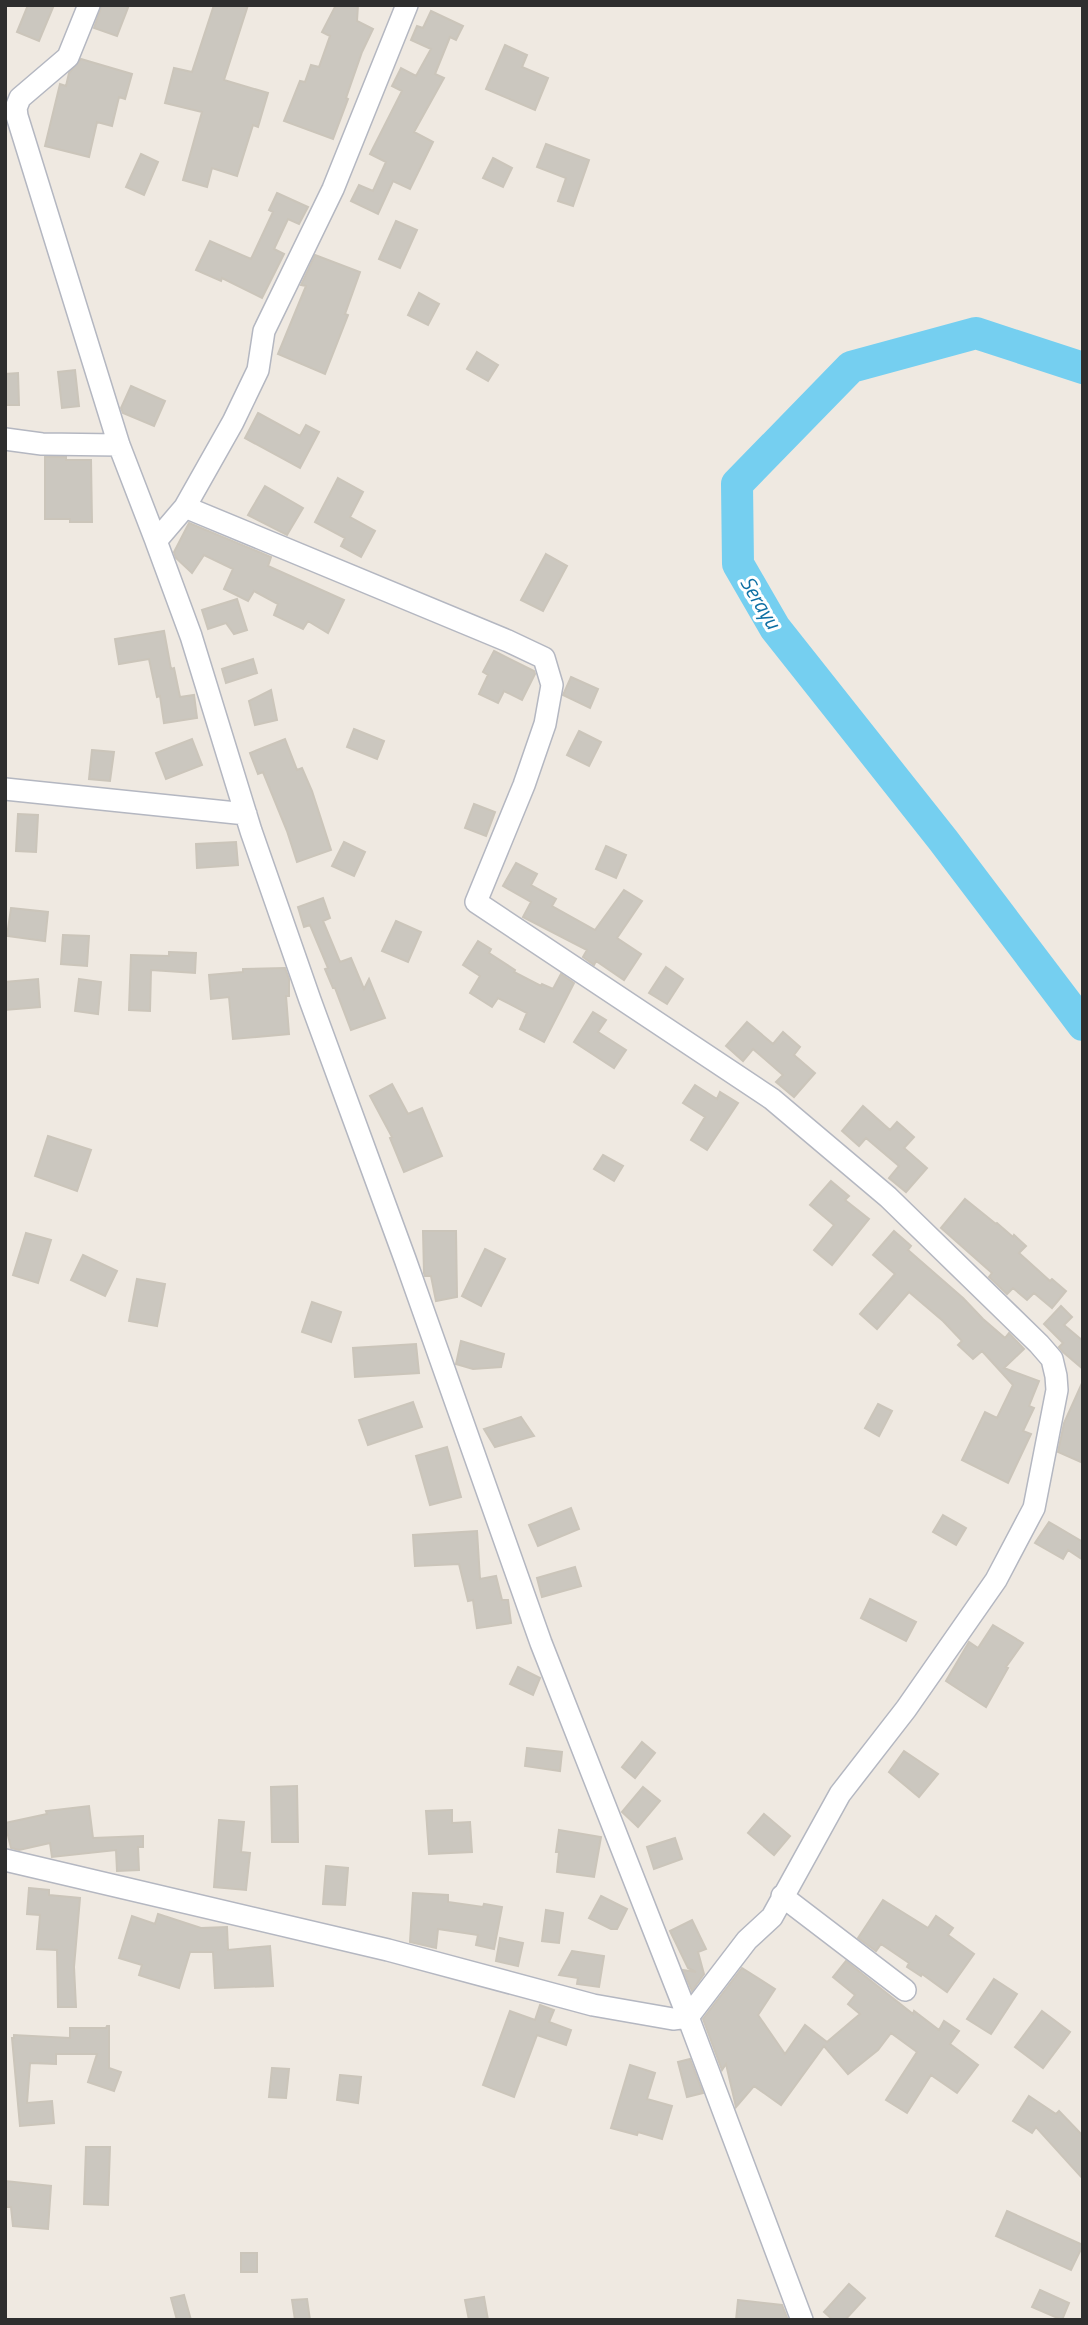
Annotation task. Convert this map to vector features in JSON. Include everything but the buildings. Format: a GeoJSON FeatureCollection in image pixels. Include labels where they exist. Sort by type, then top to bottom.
{"type":"FeatureCollection","features":[{"type":"Feature","properties":{"kind":"street"},"geometry":{"type":"LineString","coordinates":[[89,5],[68,57],[20,98],[16,108],[18,124],[119,445],[191,636],[246,814],[310,1000],[541,1643],[688,2017],[802,2320]]}},
{"type":"Feature","properties":{"kind":"street"},"geometry":{"type":"LineString","coordinates":[[156,541],[185,508],[233,422],[258,370],[264,331],[333,189],[407,5]]}},
{"type":"Feature","properties":{"kind":"street"},"geometry":{"type":"LineString","coordinates":[[5,439],[42,444],[119,445]]}},
{"type":"Feature","properties":{"kind":"street"},"geometry":{"type":"LineString","coordinates":[[5,1860],[388,1950],[593,2005],[673,2019],[688,2017],[747,1940],[772,1917],[840,1794],[906,1709],[996,1580],[1034,1508],[1057,1390],[1052,1359],[988,1293],[888,1197],[772,1099],[476,902],[524,785],[545,724],[552,685],[544,658],[508,640],[185,508]]}},
{"type":"Feature","properties":{"kind":"street"},"geometry":{"type":"LineString","coordinates":[[5,789],[246,814]]}},
{"type":"Feature","properties":{"kind":"street"},"geometry":{"type":"LineString","coordinates":[[782,1896],[905,1990]]}},
{"type":"Feature","properties":{"kind":"waterway","name":"Serayu"},"geometry":{"type":"LineString","coordinates":[[1083,368],[976,333],[851,367],[737,484],[738,564],[775,628],[943,840],[1083,1025]]}}]}
